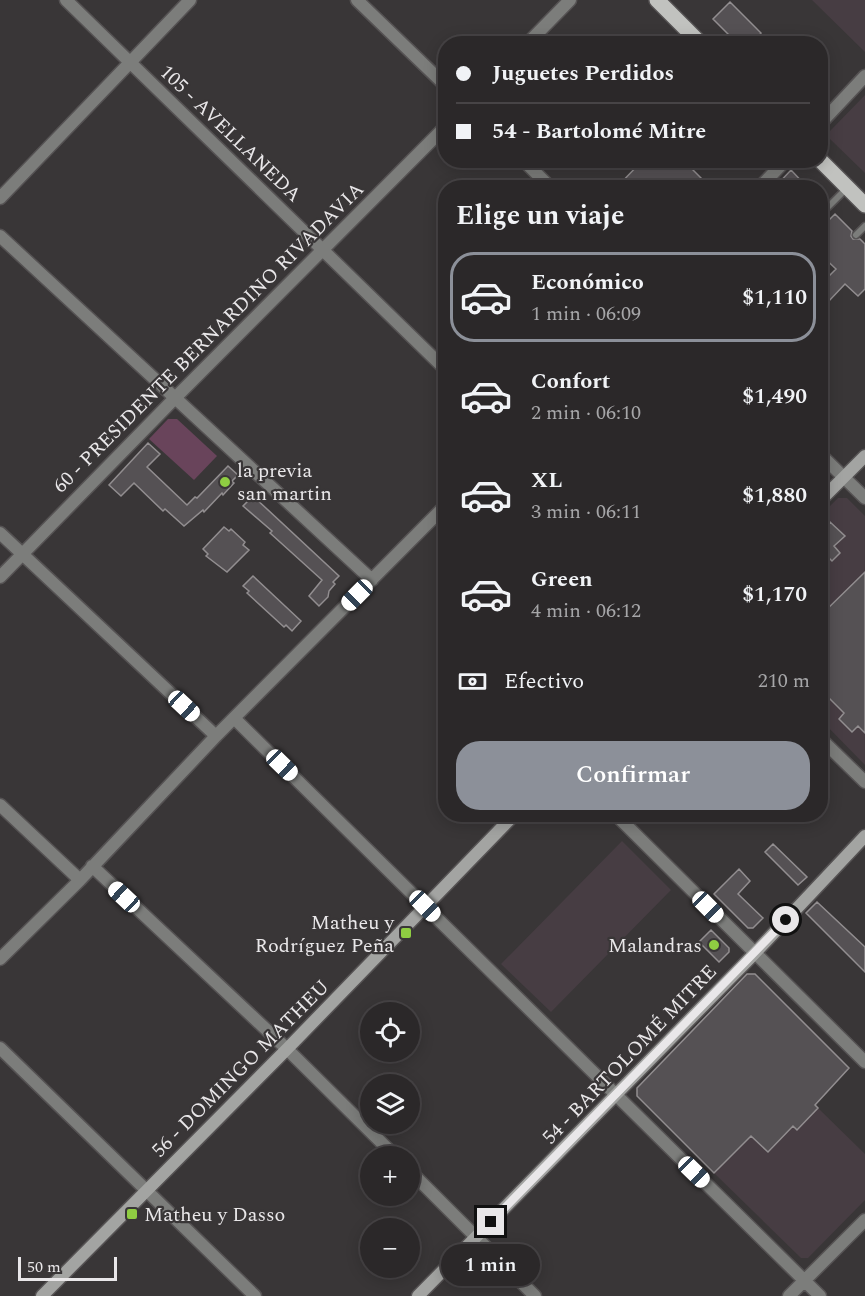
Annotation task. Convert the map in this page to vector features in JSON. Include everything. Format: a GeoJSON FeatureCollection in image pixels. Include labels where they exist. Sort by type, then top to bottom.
{"type":"FeatureCollection","features":[{"type":"Feature","properties":{"kind":"main road"},"geometry":{"type":"LineString","coordinates":[[657,0],[692,36]]}},
{"type":"Feature","properties":{"kind":"main road"},"geometry":{"type":"LineString","coordinates":[[828,168],[865,205]]}},
{"type":"Feature","properties":{"kind":"street","name":"105 - AVELLANEDA"},"geometry":{"type":"LineString","coordinates":[[66,0],[438,362]]}},
{"type":"Feature","properties":{"kind":"street"},"geometry":{"type":"LineString","coordinates":[[0,198],[190,0]]}},
{"type":"Feature","properties":{"kind":"street"},"geometry":{"type":"LineString","coordinates":[[357,0],[438,78]]}},
{"type":"Feature","properties":{"kind":"street"},"geometry":{"type":"LineString","coordinates":[[535,36],[570,0]]}},
{"type":"Feature","properties":{"kind":"street"},"geometry":{"type":"LineString","coordinates":[[828,115],[865,76]]}},
{"type":"Feature","properties":{"kind":"street","name":"60 - PRESIDENTE BERNARDINO RIVADAVIA"},"geometry":{"type":"LineString","coordinates":[[0,577],[438,134]]}},
{"type":"Feature","properties":{"kind":"street"},"geometry":{"type":"LineString","coordinates":[[531,168],[542,180]]}},
{"type":"Feature","properties":{"kind":"street"},"geometry":{"type":"LineString","coordinates":[[767,180],[778,168]]}},
{"type":"Feature","properties":{"kind":"street"},"geometry":{"type":"LineString","coordinates":[[0,236],[372,580]]}},
{"type":"Feature","properties":{"kind":"street"},"geometry":{"type":"LineString","coordinates":[[828,493],[865,456]]}},
{"type":"Feature","properties":{"kind":"street"},"geometry":{"type":"LineString","coordinates":[[828,462],[865,498]]}},
{"type":"Feature","properties":{"kind":"street"},"geometry":{"type":"LineString","coordinates":[[0,959],[80,880],[216,736],[438,513]]}},
{"type":"Feature","properties":{"kind":"street"},"geometry":{"type":"LineString","coordinates":[[0,533],[216,736]]}},
{"type":"Feature","properties":{"kind":"street"},"geometry":{"type":"LineString","coordinates":[[234,718],[820,1296]]}},
{"type":"Feature","properties":{"kind":"street"},"geometry":{"type":"LineString","coordinates":[[828,746],[865,782]]}},
{"type":"Feature","properties":{"kind":"street"},"geometry":{"type":"LineString","coordinates":[[0,805],[80,880]]}},
{"type":"Feature","properties":{"kind":"street","name":"56 - DOMINGO MATHEU"},"geometry":{"type":"LineString","coordinates":[[42,1296],[287,1049],[506,822]]}},
{"type":"Feature","properties":{"kind":"street"},"geometry":{"type":"LineString","coordinates":[[623,822],[865,1062]]}},
{"type":"Feature","properties":{"kind":"street","name":"54 - BARTOLOMÉ MITRE"},"geometry":{"type":"LineString","coordinates":[[418,1296],[754,954],[865,836]]}},
{"type":"Feature","properties":{"kind":"street"},"geometry":{"type":"LineString","coordinates":[[92,867],[287,1049],[384,1146]]}},
{"type":"Feature","properties":{"kind":"street"},"geometry":{"type":"LineString","coordinates":[[0,1048],[255,1296]]}},
{"type":"Feature","properties":{"kind":"street"},"geometry":{"type":"LineString","coordinates":[[420,1181],[535,1296]]}},
{"type":"Feature","properties":{"kind":"street"},"geometry":{"type":"LineString","coordinates":[[789,1296],[865,1220]]}},
{"type":"Feature","properties":{"kind":"lane"},"geometry":{"type":"LineString","coordinates":[[828,207],[847,188]]}},
{"type":"Feature","properties":{"kind":"lane"},"geometry":{"type":"LineString","coordinates":[[856,235],[865,226]]}},
{"type":"Feature","properties":{"kind":"shaded area"},"geometry":{"type":"Polygon","coordinates":[[[812,0],[865,0],[865,52],[812,0]]]}},
{"type":"Feature","properties":{"kind":"shaded area"},"geometry":{"type":"Polygon","coordinates":[[[865,95],[865,173],[830,139],[830,131],[865,95]]]}},
{"type":"Feature","properties":{"kind":"shaded area"},"geometry":{"type":"Polygon","coordinates":[[[168,419],[177,419],[217,456],[194,480],[149,439],[168,419]]]}},
{"type":"Feature","properties":{"kind":"shaded area"},"geometry":{"type":"Polygon","coordinates":[[[838,498],[847,498],[865,516],[865,765],[828,727],[828,508],[838,498]]]}},
{"type":"Feature","properties":{"kind":"shaded area"},"geometry":{"type":"Polygon","coordinates":[[[622,841],[671,890],[551,1012],[501,964],[622,841]]]}},
{"type":"Feature","properties":{"kind":"shaded area"},"geometry":{"type":"Polygon","coordinates":[[[818,1108],[865,1154],[865,1200],[808,1258],[801,1258],[714,1173],[751,1136],[793,1126],[797,1129],[818,1108]]]}},
{"type":"Feature","properties":{"kind":"building"},"geometry":{"type":"Polygon","coordinates":[[[730,2],[761,33],[759,36],[730,36],[713,19],[730,2]]]}},
{"type":"Feature","properties":{"kind":"building"},"geometry":{"type":"Polygon","coordinates":[[[635,168],[691,168],[703,180],[624,180],[635,168]]]}},
{"type":"Feature","properties":{"kind":"building"},"geometry":{"type":"Polygon","coordinates":[[[791,170],[800,180],[782,180],[791,170]]]}},
{"type":"Feature","properties":{"kind":"building"},"geometry":{"type":"Polygon","coordinates":[[[835,214],[852,231],[853,239],[860,239],[865,244],[865,289],[858,296],[845,284],[828,302],[828,277],[836,269],[828,262],[828,221],[835,214]]]}},
{"type":"Feature","properties":{"kind":"building"},"geometry":{"type":"Polygon","coordinates":[[[148,443],[160,454],[147,467],[187,505],[195,497],[197,498],[228,466],[238,475],[223,495],[222,493],[204,512],[203,510],[184,526],[165,509],[163,511],[134,483],[121,496],[109,485],[148,443]]]}},
{"type":"Feature","properties":{"kind":"building"},"geometry":{"type":"Polygon","coordinates":[[[253,496],[339,576],[333,582],[335,584],[329,591],[328,597],[319,606],[309,596],[322,580],[243,506],[253,496]]]}},
{"type":"Feature","properties":{"kind":"building"},"geometry":{"type":"Polygon","coordinates":[[[830,522],[845,536],[834,546],[840,553],[832,561],[828,557],[828,524],[830,522]]]}},
{"type":"Feature","properties":{"kind":"building"},"geometry":{"type":"Polygon","coordinates":[[[224,527],[229,531],[231,529],[245,542],[243,545],[249,550],[227,572],[206,556],[208,554],[203,549],[224,527]]]}},
{"type":"Feature","properties":{"kind":"building"},"geometry":{"type":"Polygon","coordinates":[[[865,572],[865,733],[858,726],[852,732],[839,719],[844,713],[828,697],[828,608],[865,572]]]}},
{"type":"Feature","properties":{"kind":"building"},"geometry":{"type":"Polygon","coordinates":[[[253,576],[301,621],[292,631],[286,625],[284,627],[247,593],[249,591],[243,586],[253,576]]]}},
{"type":"Feature","properties":{"kind":"building"},"geometry":{"type":"Polygon","coordinates":[[[773,844],[807,877],[798,885],[765,852],[773,844]]]}},
{"type":"Feature","properties":{"kind":"building"},"geometry":{"type":"Polygon","coordinates":[[[739,869],[750,881],[738,894],[763,918],[753,928],[748,928],[714,894],[739,869]]]}},
{"type":"Feature","properties":{"kind":"building"},"geometry":{"type":"Polygon","coordinates":[[[817,902],[865,947],[865,972],[806,913],[817,902]]]}},
{"type":"Feature","properties":{"kind":"building","name":"Malandras"},"geometry":{"type":"Polygon","coordinates":[[[711,930],[729,948],[729,952],[719,962],[699,942],[711,930]]]}},
{"type":"Feature","properties":{"kind":"building"},"geometry":{"type":"Polygon","coordinates":[[[747,974],[755,974],[849,1068],[815,1105],[818,1108],[797,1130],[793,1126],[768,1152],[751,1136],[714,1173],[637,1096],[637,1088],[747,974]]]}},
{"type":"Feature","properties":{"kind":"place","name":"la previa san martin"},"geometry":{"type":"Point","coordinates":[225,482]}},
{"type":"Feature","properties":{"kind":"place","name":"Matheu y Rodríguez Peña"},"geometry":{"type":"Point","coordinates":[406,933]}},
{"type":"Feature","properties":{"kind":"place","name":"Malandras"},"geometry":{"type":"Point","coordinates":[714,945]}},
{"type":"Feature","properties":{"kind":"place","name":"Matheu y Dasso"},"geometry":{"type":"Point","coordinates":[132,1214]}},
{"type":"Feature","properties":{"kind":"route"},"geometry":{"type":"LineString","coordinates":[[491,1222],[786,920]]}}]}
